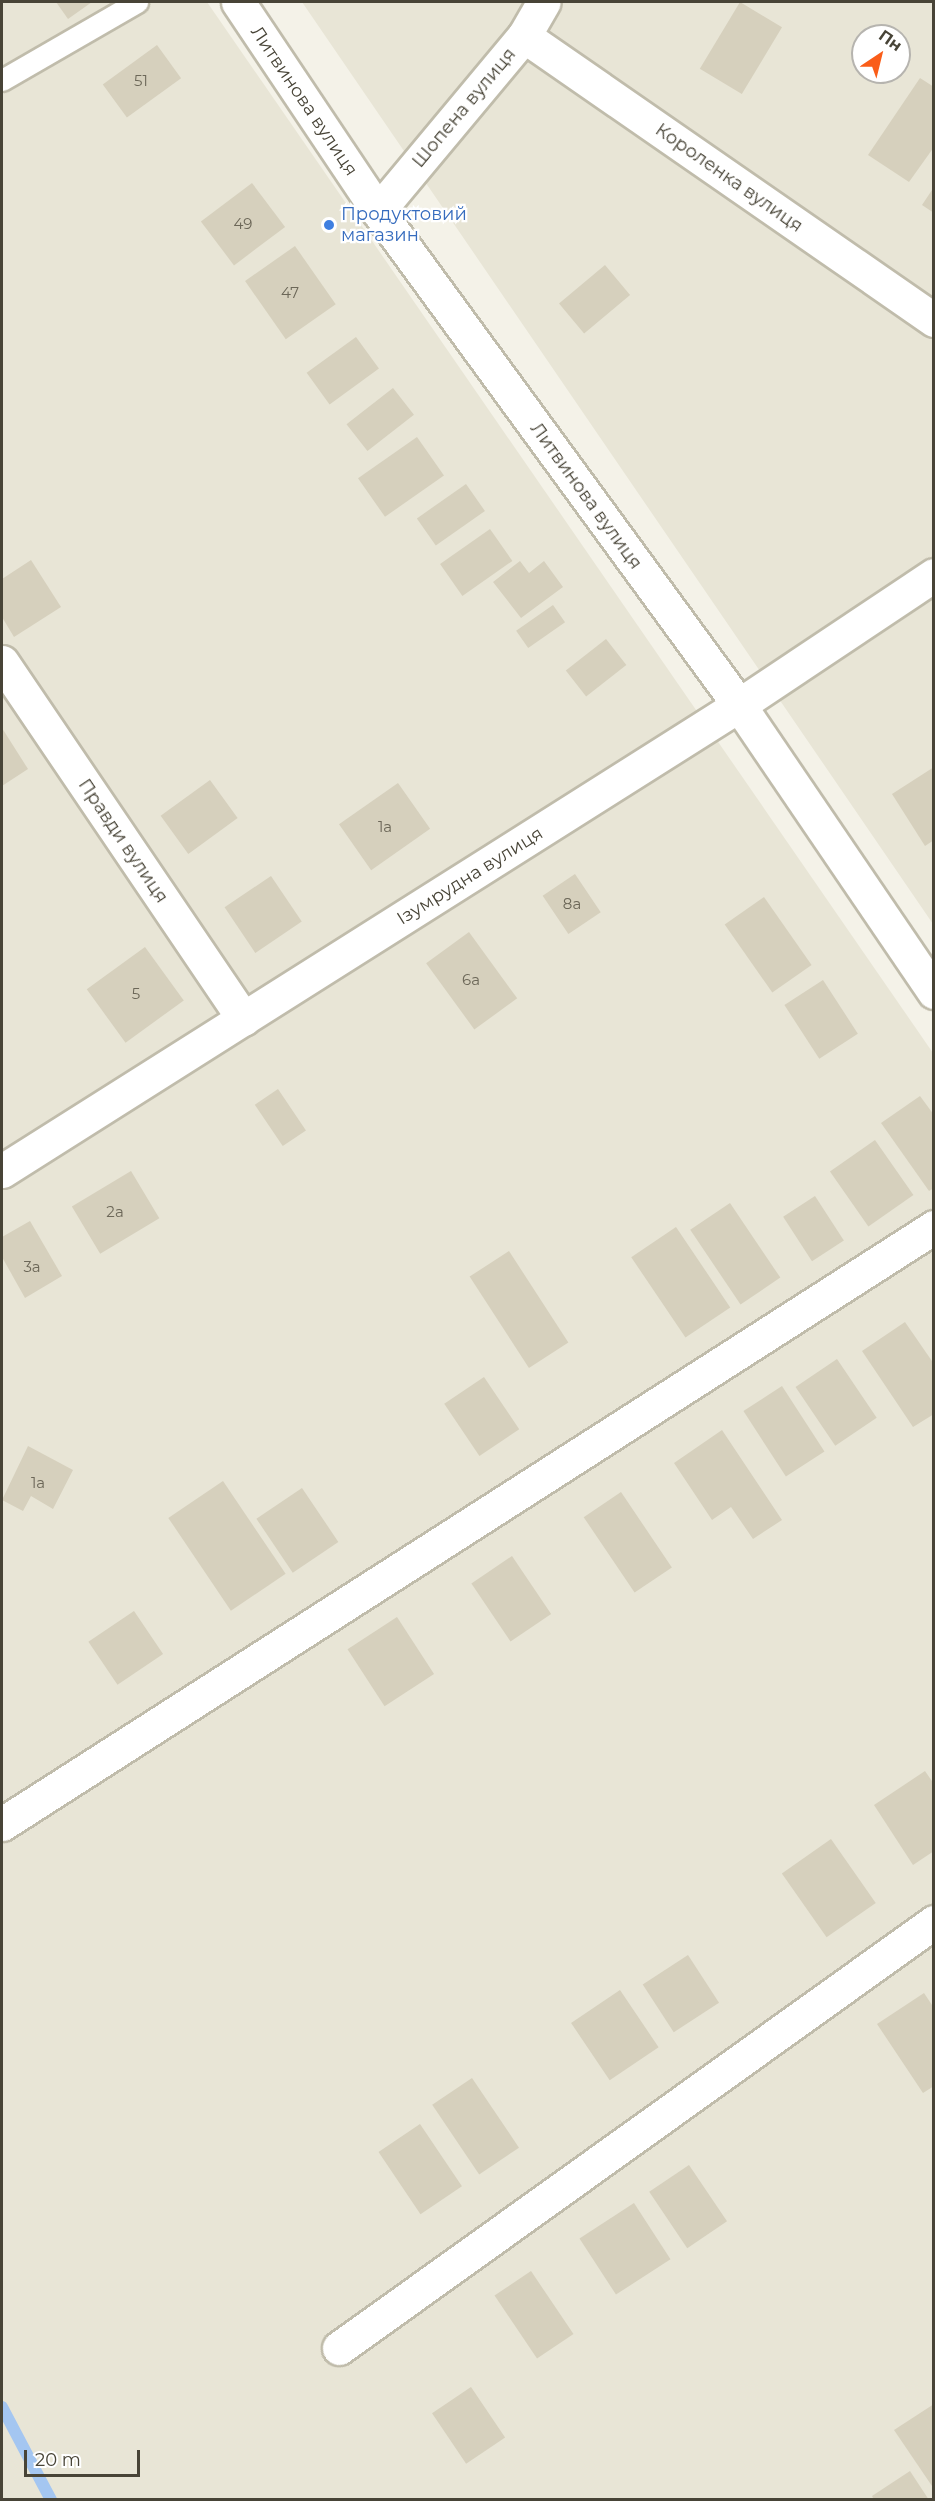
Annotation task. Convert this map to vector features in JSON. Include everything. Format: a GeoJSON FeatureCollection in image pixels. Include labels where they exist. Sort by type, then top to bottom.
{"type":"FeatureCollection","features":[{"type":"Feature","properties":{"kind":"street","name":"Литвинова вулиця"},"geometry":{"type":"LineString","coordinates":[[238,2],[378,211],[739,705],[933,992]]}},
{"type":"Feature","properties":{"kind":"street","name":"Шопена вулиця"},"geometry":{"type":"LineString","coordinates":[[378,211],[524,36],[544,2]]}},
{"type":"Feature","properties":{"kind":"street","name":"Короленка вулиця"},"geometry":{"type":"LineString","coordinates":[[524,36],[933,320]]}},
{"type":"Feature","properties":{"kind":"street","name":"Ізумрудна вулиця"},"geometry":{"type":"LineString","coordinates":[[2,1171],[739,705],[933,575]]}},
{"type":"Feature","properties":{"kind":"street","name":"Правди вулиця"},"geometry":{"type":"LineString","coordinates":[[2,662],[244,1019]]}},
{"type":"Feature","properties":{"kind":"street"},"geometry":{"type":"LineString","coordinates":[[2,1824],[933,1227]]}},
{"type":"Feature","properties":{"kind":"street"},"geometry":{"type":"LineString","coordinates":[[339,2348],[933,1922]]}},
{"type":"Feature","properties":{"kind":"lane"},"geometry":{"type":"LineString","coordinates":[[2,80],[137,2]]}},
{"type":"Feature","properties":{"kind":"shaded area"},"geometry":{"type":"Polygon","coordinates":[[[2,2],[207,2],[933,1053],[933,2499],[2,2500],[2,2]]]}},
{"type":"Feature","properties":{"kind":"shaded area"},"geometry":{"type":"Polygon","coordinates":[[[302,2],[933,2],[933,924],[302,2]]]}},
{"type":"Feature","properties":{"kind":"building"},"geometry":{"type":"Polygon","coordinates":[[[56,2],[92,2],[68,19],[56,2]]]}},
{"type":"Feature","properties":{"kind":"building"},"geometry":{"type":"Polygon","coordinates":[[[740,2],[782,27],[742,94],[700,69],[740,2]]]}},
{"type":"Feature","properties":{"kind":"building"},"geometry":{"type":"Polygon","coordinates":[[[157,45],[181,78],[127,118],[103,84],[157,45]]]}},
{"type":"Feature","properties":{"kind":"building"},"geometry":{"type":"Polygon","coordinates":[[[920,78],[934,87],[934,147],[909,182],[868,155],[920,78]]]}},
{"type":"Feature","properties":{"kind":"building"},"geometry":{"type":"Polygon","coordinates":[[[252,183],[285,227],[234,265],[201,222],[252,183]]]}},
{"type":"Feature","properties":{"kind":"building"},"geometry":{"type":"Polygon","coordinates":[[[934,187],[934,213],[922,205],[934,187]]]}},
{"type":"Feature","properties":{"kind":"building"},"geometry":{"type":"Polygon","coordinates":[[[295,246],[336,304],[286,339],[245,281],[295,246]]]}},
{"type":"Feature","properties":{"kind":"building"},"geometry":{"type":"Polygon","coordinates":[[[605,265],[630,295],[584,333],[559,304],[605,265]]]}},
{"type":"Feature","properties":{"kind":"building"},"geometry":{"type":"Polygon","coordinates":[[[356,337],[379,369],[330,404],[307,373],[356,337]]]}},
{"type":"Feature","properties":{"kind":"building"},"geometry":{"type":"Polygon","coordinates":[[[393,388],[414,415],[367,451],[347,424],[393,388]]]}},
{"type":"Feature","properties":{"kind":"building"},"geometry":{"type":"Polygon","coordinates":[[[417,437],[444,476],[385,517],[358,478],[417,437]]]}},
{"type":"Feature","properties":{"kind":"building"},"geometry":{"type":"Polygon","coordinates":[[[466,484],[485,511],[436,545],[417,518],[466,484]]]}},
{"type":"Feature","properties":{"kind":"building"},"geometry":{"type":"Polygon","coordinates":[[[490,529],[512,561],[462,596],[440,564],[490,529]]]}},
{"type":"Feature","properties":{"kind":"building"},"geometry":{"type":"Polygon","coordinates":[[[31,560],[61,607],[14,637],[2,617],[2,579],[31,560]]]}},
{"type":"Feature","properties":{"kind":"building"},"geometry":{"type":"Polygon","coordinates":[[[520,561],[529,573],[544,561],[563,587],[521,618],[493,582],[520,561]]]}},
{"type":"Feature","properties":{"kind":"building"},"geometry":{"type":"Polygon","coordinates":[[[553,605],[565,622],[528,648],[516,631],[553,605]]]}},
{"type":"Feature","properties":{"kind":"building"},"geometry":{"type":"Polygon","coordinates":[[[606,639],[626,665],[586,696],[566,670],[606,639]]]}},
{"type":"Feature","properties":{"kind":"building"},"geometry":{"type":"Polygon","coordinates":[[[2,728],[28,769],[2,786],[2,728]]]}},
{"type":"Feature","properties":{"kind":"building"},"geometry":{"type":"Polygon","coordinates":[[[934,767],[934,840],[925,846],[892,794],[934,767]]]}},
{"type":"Feature","properties":{"kind":"building"},"geometry":{"type":"Polygon","coordinates":[[[210,780],[238,818],[188,854],[161,816],[210,780]]]}},
{"type":"Feature","properties":{"kind":"building"},"geometry":{"type":"Polygon","coordinates":[[[398,783],[430,829],[371,870],[339,824],[398,783]]]}},
{"type":"Feature","properties":{"kind":"building"},"geometry":{"type":"Polygon","coordinates":[[[575,874],[601,912],[568,934],[543,896],[575,874]]]}},
{"type":"Feature","properties":{"kind":"building"},"geometry":{"type":"Polygon","coordinates":[[[271,876],[302,922],[255,953],[225,907],[271,876]]]}},
{"type":"Feature","properties":{"kind":"building"},"geometry":{"type":"Polygon","coordinates":[[[764,897],[812,965],[772,993],[725,925],[764,897]]]}},
{"type":"Feature","properties":{"kind":"building"},"geometry":{"type":"Polygon","coordinates":[[[469,932],[517,998],[474,1029],[426,963],[469,932]]]}},
{"type":"Feature","properties":{"kind":"building"},"geometry":{"type":"Polygon","coordinates":[[[145,947],[184,1000],[126,1043],[87,989],[145,947]]]}},
{"type":"Feature","properties":{"kind":"building"},"geometry":{"type":"Polygon","coordinates":[[[823,980],[858,1034],[819,1059],[784,1005],[823,980]]]}},
{"type":"Feature","properties":{"kind":"building"},"geometry":{"type":"Polygon","coordinates":[[[278,1089],[306,1130],[283,1146],[255,1105],[278,1089]]]}},
{"type":"Feature","properties":{"kind":"building"},"geometry":{"type":"Polygon","coordinates":[[[920,1096],[934,1115],[934,1188],[929,1191],[881,1123],[920,1096]]]}},
{"type":"Feature","properties":{"kind":"building"},"geometry":{"type":"Polygon","coordinates":[[[875,1140],[913,1195],[868,1226],[830,1172],[875,1140]]]}},
{"type":"Feature","properties":{"kind":"building"},"geometry":{"type":"Polygon","coordinates":[[[131,1171],[159,1218],[100,1254],[72,1207],[131,1171]]]}},
{"type":"Feature","properties":{"kind":"building"},"geometry":{"type":"Polygon","coordinates":[[[815,1196],[844,1240],[812,1261],[783,1217],[815,1196]]]}},
{"type":"Feature","properties":{"kind":"building"},"geometry":{"type":"Polygon","coordinates":[[[730,1203],[780,1278],[741,1304],[690,1230],[730,1203]]]}},
{"type":"Feature","properties":{"kind":"building"},"geometry":{"type":"Polygon","coordinates":[[[30,1221],[62,1276],[25,1298],[2,1257],[2,1237],[30,1221]]]}},
{"type":"Feature","properties":{"kind":"building"},"geometry":{"type":"Polygon","coordinates":[[[676,1227],[730,1307],[685,1338],[631,1257],[676,1227]]]}},
{"type":"Feature","properties":{"kind":"building"},"geometry":{"type":"Polygon","coordinates":[[[509,1251],[568,1342],[529,1368],[470,1277],[509,1251]]]}},
{"type":"Feature","properties":{"kind":"building"},"geometry":{"type":"Polygon","coordinates":[[[905,1322],[934,1364],[934,1414],[913,1427],[862,1351],[905,1322]]]}},
{"type":"Feature","properties":{"kind":"building"},"geometry":{"type":"Polygon","coordinates":[[[837,1359],[877,1418],[835,1446],[796,1387],[837,1359]]]}},
{"type":"Feature","properties":{"kind":"building"},"geometry":{"type":"Polygon","coordinates":[[[484,1377],[519,1429],[479,1456],[444,1404],[484,1377]]]}},
{"type":"Feature","properties":{"kind":"building"},"geometry":{"type":"Polygon","coordinates":[[[782,1386],[824,1451],[786,1476],[743,1411],[782,1386]]]}},
{"type":"Feature","properties":{"kind":"building"},"geometry":{"type":"Polygon","coordinates":[[[722,1430],[782,1520],[753,1539],[731,1507],[712,1520],[674,1463],[722,1430]]]}},
{"type":"Feature","properties":{"kind":"building"},"geometry":{"type":"Polygon","coordinates":[[[28,1446],[73,1470],[53,1509],[31,1496],[23,1511],[2,1500],[28,1446]]]}},
{"type":"Feature","properties":{"kind":"building"},"geometry":{"type":"Polygon","coordinates":[[[223,1481],[286,1574],[231,1611],[168,1518],[223,1481]]]}},
{"type":"Feature","properties":{"kind":"building"},"geometry":{"type":"Polygon","coordinates":[[[302,1488],[338,1542],[293,1573],[256,1519],[302,1488]]]}},
{"type":"Feature","properties":{"kind":"building"},"geometry":{"type":"Polygon","coordinates":[[[621,1492],[672,1567],[635,1593],[584,1517],[621,1492]]]}},
{"type":"Feature","properties":{"kind":"building"},"geometry":{"type":"Polygon","coordinates":[[[512,1556],[551,1614],[511,1641],[471,1583],[512,1556]]]}},
{"type":"Feature","properties":{"kind":"building"},"geometry":{"type":"Polygon","coordinates":[[[134,1611],[163,1654],[117,1685],[88,1642],[134,1611]]]}},
{"type":"Feature","properties":{"kind":"building"},"geometry":{"type":"Polygon","coordinates":[[[397,1617],[434,1674],[385,1706],[348,1649],[397,1617]]]}},
{"type":"Feature","properties":{"kind":"building"},"geometry":{"type":"Polygon","coordinates":[[[925,1771],[934,1784],[934,1851],[913,1865],[874,1805],[925,1771]]]}},
{"type":"Feature","properties":{"kind":"building"},"geometry":{"type":"Polygon","coordinates":[[[831,1839],[876,1903],[827,1937],[782,1873],[831,1839]]]}},
{"type":"Feature","properties":{"kind":"building"},"geometry":{"type":"Polygon","coordinates":[[[688,1955],[719,2003],[674,2032],[643,1984],[688,1955]]]}},
{"type":"Feature","properties":{"kind":"building"},"geometry":{"type":"Polygon","coordinates":[[[620,1990],[659,2047],[610,2080],[571,2023],[620,1990]]]}},
{"type":"Feature","properties":{"kind":"building"},"geometry":{"type":"Polygon","coordinates":[[[924,1993],[934,2008],[934,2086],[923,2093],[877,2024],[924,1993]]]}},
{"type":"Feature","properties":{"kind":"building"},"geometry":{"type":"Polygon","coordinates":[[[472,2078],[519,2148],[479,2174],[432,2105],[472,2078]]]}},
{"type":"Feature","properties":{"kind":"building"},"geometry":{"type":"Polygon","coordinates":[[[420,2124],[462,2186],[420,2214],[379,2152],[420,2124]]]}},
{"type":"Feature","properties":{"kind":"building"},"geometry":{"type":"Polygon","coordinates":[[[689,2165],[727,2221],[687,2248],[649,2192],[689,2165]]]}},
{"type":"Feature","properties":{"kind":"building"},"geometry":{"type":"Polygon","coordinates":[[[634,2203],[670,2259],[616,2295],[579,2238],[634,2203]]]}},
{"type":"Feature","properties":{"kind":"building"},"geometry":{"type":"Polygon","coordinates":[[[531,2271],[573,2334],[537,2359],[495,2296],[531,2271]]]}},
{"type":"Feature","properties":{"kind":"building"},"geometry":{"type":"Polygon","coordinates":[[[471,2387],[505,2438],[466,2464],[432,2413],[471,2387]]]}},
{"type":"Feature","properties":{"kind":"building"},"geometry":{"type":"Polygon","coordinates":[[[934,2404],[934,2489],[894,2430],[934,2404]]]}},
{"type":"Feature","properties":{"kind":"building"},"geometry":{"type":"Polygon","coordinates":[[[910,2471],[929,2500],[874,2500],[872,2496],[910,2471]]]}},
{"type":"Feature","properties":{"kind":"waterway"},"geometry":{"type":"LineString","coordinates":[[2,2407],[51,2500]]}},
{"type":"Feature","properties":{"kind":"place","name":"Продуктовий магазин"},"geometry":{"type":"Point","coordinates":[329,225]}}]}
